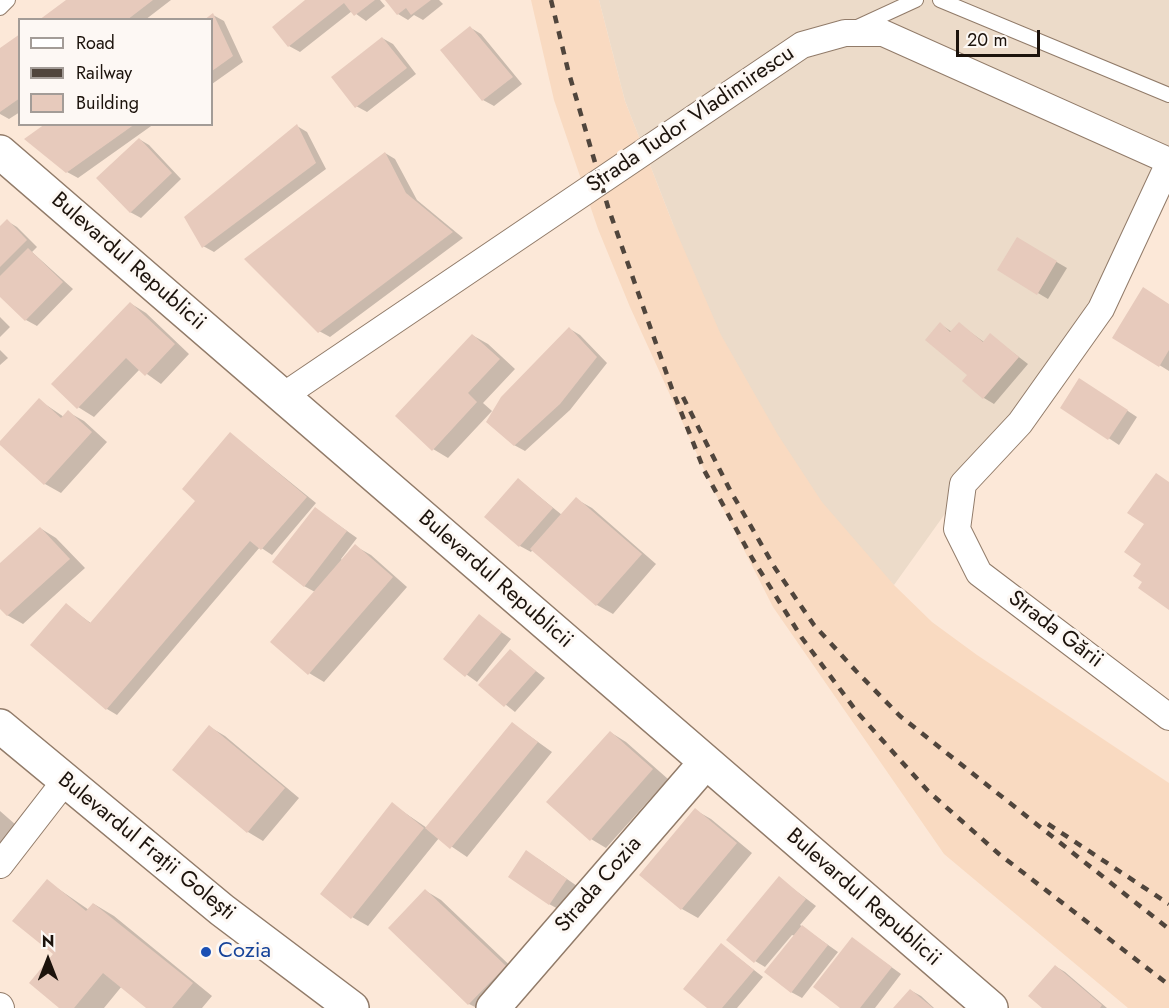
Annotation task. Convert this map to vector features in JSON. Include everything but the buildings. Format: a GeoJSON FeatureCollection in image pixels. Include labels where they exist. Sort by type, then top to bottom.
{"type":"FeatureCollection","features":[{"type":"Feature","properties":{"kind":"main road","name":"Bulevardul Republicii"},"geometry":{"type":"LineString","coordinates":[[0,152],[991,1008]]}},
{"type":"Feature","properties":{"kind":"main road","name":"Bulevardul Frații Golești"},"geometry":{"type":"LineString","coordinates":[[0,726],[222,910],[352,1008]]}},
{"type":"Feature","properties":{"kind":"main road","name":"Strada Cozia"},"geometry":{"type":"LineString","coordinates":[[493,1008],[705,763]]}},
{"type":"Feature","properties":{"kind":"street","name":"Strada Tudor Vladimirescu"},"geometry":{"type":"LineString","coordinates":[[283,396],[802,45],[845,33],[883,33],[1169,162]]}},
{"type":"Feature","properties":{"kind":"street","name":"Strada Gării"},"geometry":{"type":"LineString","coordinates":[[1168,715],[980,573],[957,529],[963,484],[1020,423],[1101,309],[1169,162]]}},
{"type":"Feature","properties":{"kind":"street"},"geometry":{"type":"LineString","coordinates":[[0,865],[65,781]]}},
{"type":"Feature","properties":{"kind":"lane"},"geometry":{"type":"LineString","coordinates":[[0,8],[8,0]]}},
{"type":"Feature","properties":{"kind":"lane"},"geometry":{"type":"LineString","coordinates":[[845,33],[916,0]]}},
{"type":"Feature","properties":{"kind":"lane"},"geometry":{"type":"LineString","coordinates":[[940,0],[1169,95]]}},
{"type":"Feature","properties":{"kind":"shaded area"},"geometry":{"type":"Polygon","coordinates":[[[531,0],[599,0],[625,101],[673,224],[894,585],[932,622],[977,655],[1169,783],[1169,1008],[1128,1008],[944,854],[773,607],[711,485],[630,307],[598,229],[554,100],[531,0]]]}},
{"type":"Feature","properties":{"kind":"shaded area"},"geometry":{"type":"Polygon","coordinates":[[[599,0],[1169,0],[1169,169],[1045,374],[894,585],[822,502],[778,435],[721,335],[673,224],[625,101],[599,0]]]}},
{"type":"Feature","properties":{"kind":"railway"},"geometry":{"type":"LineString","coordinates":[[551,0],[568,70],[608,207],[672,389],[704,470],[752,558],[802,638],[857,712],[928,791],[999,854],[1169,985]]}},
{"type":"Feature","properties":{"kind":"railway"},"geometry":{"type":"LineString","coordinates":[[683,397],[730,490],[775,568],[814,625],[856,671],[900,716],[1169,929]]}},
{"type":"Feature","properties":{"kind":"railway"},"geometry":{"type":"LineString","coordinates":[[1048,824],[1169,904]]}},
{"type":"Feature","properties":{"kind":"place","name":"Cozia"},"geometry":{"type":"Point","coordinates":[206,952]}}]}
